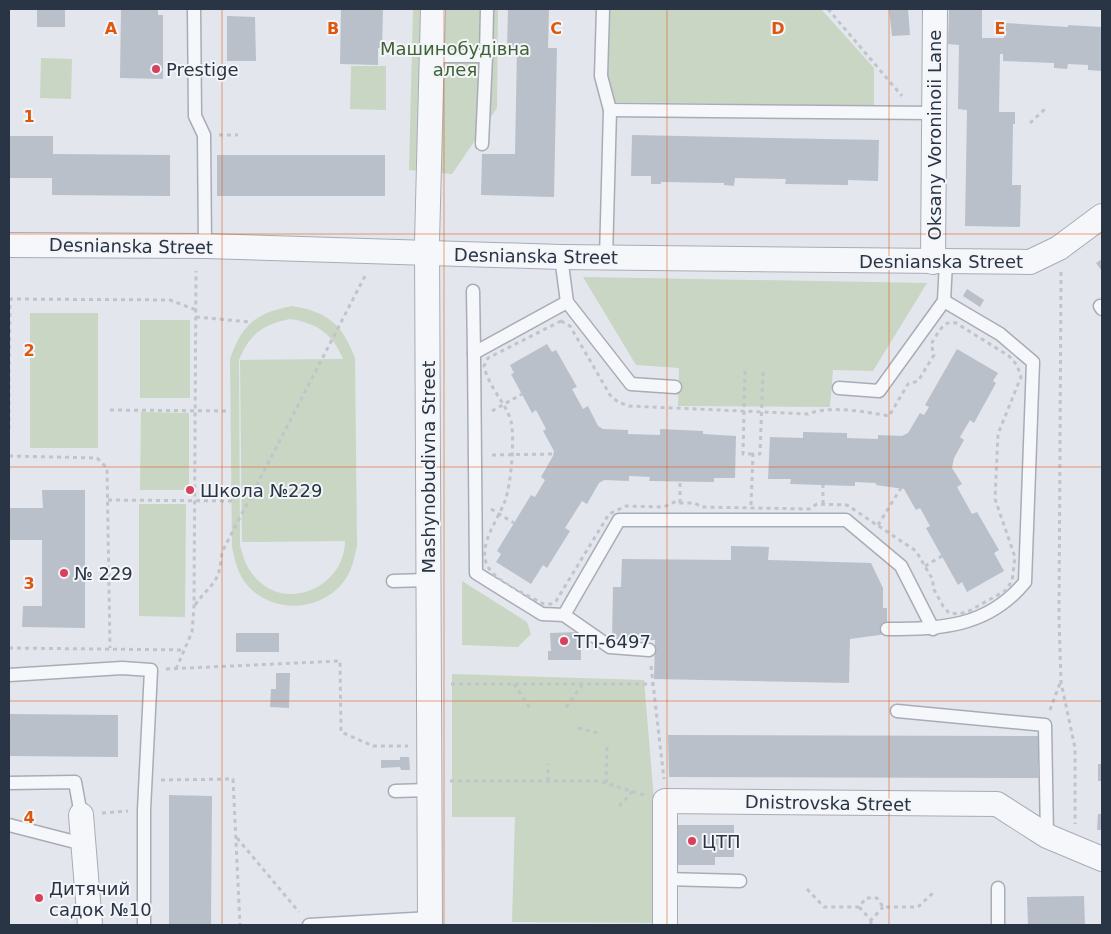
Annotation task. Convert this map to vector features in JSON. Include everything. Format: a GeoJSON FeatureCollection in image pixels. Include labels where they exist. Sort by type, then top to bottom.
{"type":"FeatureCollection","features":[{"type":"Feature","properties":{"kind":"street","name":"Mashynobudivna Street"},"geometry":{"type":"LineString","coordinates":[[430,922],[427,254],[433,9]]}},
{"type":"Feature","properties":{"kind":"street","name":"Oksany Voroninoii Lane"},"geometry":{"type":"LineString","coordinates":[[935,9],[925,113],[940,262]]}},
{"type":"Feature","properties":{"kind":"street","name":"Desnianska Street"},"geometry":{"type":"LineString","coordinates":[[9,245],[205,246],[561,258],[1030,262],[1059,248],[1102,216]]}},
{"type":"Feature","properties":{"kind":"street","name":"Dnistrovska Street"},"geometry":{"type":"LineString","coordinates":[[665,801],[997,804],[1047,836],[1102,859]]}},
{"type":"Feature","properties":{"kind":"street"},"geometry":{"type":"LineString","coordinates":[[665,801],[665,925]]}},
{"type":"Feature","properties":{"kind":"street"},"geometry":{"type":"LineString","coordinates":[[81,815],[90,925]]}},
{"type":"Feature","properties":{"kind":"lane"},"geometry":{"type":"LineString","coordinates":[[194,9],[196,116],[204,135],[205,246]]}},
{"type":"Feature","properties":{"kind":"lane"},"geometry":{"type":"LineString","coordinates":[[482,144],[487,9]]}},
{"type":"Feature","properties":{"kind":"lane"},"geometry":{"type":"LineString","coordinates":[[603,9],[601,76],[610,110],[606,258]]}},
{"type":"Feature","properties":{"kind":"lane"},"geometry":{"type":"LineString","coordinates":[[432,56],[486,56]]}},
{"type":"Feature","properties":{"kind":"lane"},"geometry":{"type":"LineString","coordinates":[[610,110],[925,113]]}},
{"type":"Feature","properties":{"kind":"lane"},"geometry":{"type":"LineString","coordinates":[[561,258],[567,302],[631,384],[675,387]]}},
{"type":"Feature","properties":{"kind":"lane"},"geometry":{"type":"LineString","coordinates":[[839,388],[879,391],[944,301],[940,262]]}},
{"type":"Feature","properties":{"kind":"lane"},"geometry":{"type":"LineString","coordinates":[[473,291],[476,573],[542,614],[564,615],[610,648],[649,650]]}},
{"type":"Feature","properties":{"kind":"lane"},"geometry":{"type":"LineString","coordinates":[[887,629],[933,629],[974,620],[1011,599],[1025,582],[1033,362],[1000,334],[944,301]]}},
{"type":"Feature","properties":{"kind":"lane"},"geometry":{"type":"LineString","coordinates":[[474,353],[567,302]]}},
{"type":"Feature","properties":{"kind":"lane"},"geometry":{"type":"LineString","coordinates":[[564,615],[619,520],[846,520],[901,566],[933,629]]}},
{"type":"Feature","properties":{"kind":"lane"},"geometry":{"type":"LineString","coordinates":[[393,581],[428,580]]}},
{"type":"Feature","properties":{"kind":"lane"},"geometry":{"type":"LineString","coordinates":[[9,675],[122,668],[151,670],[144,810],[144,925]]}},
{"type":"Feature","properties":{"kind":"lane"},"geometry":{"type":"LineString","coordinates":[[897,712],[1045,725],[1047,836]]}},
{"type":"Feature","properties":{"kind":"lane"},"geometry":{"type":"LineString","coordinates":[[9,784],[75,782],[81,815]]}},
{"type":"Feature","properties":{"kind":"lane"},"geometry":{"type":"LineString","coordinates":[[394,790],[429,785]]}},
{"type":"Feature","properties":{"kind":"lane"},"geometry":{"type":"LineString","coordinates":[[9,825],[83,844]]}},
{"type":"Feature","properties":{"kind":"lane"},"geometry":{"type":"LineString","coordinates":[[665,879],[740,881]]}},
{"type":"Feature","properties":{"kind":"lane"},"geometry":{"type":"LineString","coordinates":[[998,888],[998,925]]}},
{"type":"Feature","properties":{"kind":"lane"},"geometry":{"type":"LineString","coordinates":[[309,925],[430,922]]}},
{"type":"Feature","properties":{"kind":"path"},"geometry":{"type":"LineString","coordinates":[[828,9],[925,113]]}},
{"type":"Feature","properties":{"kind":"path"},"geometry":{"type":"LineString","coordinates":[[1030,123],[1047,107]]}},
{"type":"Feature","properties":{"kind":"path"},"geometry":{"type":"LineString","coordinates":[[1059,248],[1062,298],[1058,441],[1061,682],[1075,748],[1075,847]]}},
{"type":"Feature","properties":{"kind":"path"},"geometry":{"type":"LineString","coordinates":[[176,669],[192,632],[194,606],[196,271]]}},
{"type":"Feature","properties":{"kind":"path"},"geometry":{"type":"LineString","coordinates":[[194,606],[206,589],[216,583],[220,574],[222,552],[366,273]]}},
{"type":"Feature","properties":{"kind":"path"},"geometry":{"type":"LineString","coordinates":[[9,429],[9,299],[170,300],[196,310]]}},
{"type":"Feature","properties":{"kind":"path"},"geometry":{"type":"LineString","coordinates":[[196,317],[250,322]]}},
{"type":"Feature","properties":{"kind":"path"},"geometry":{"type":"LineString","coordinates":[[561,321],[570,326],[610,395],[618,402],[629,406],[762,413],[808,414],[816,410],[852,411],[889,416],[908,384],[918,381],[934,356],[931,344],[944,324],[950,321],[1009,356],[1017,365],[1021,377],[998,434],[995,498],[1014,557],[1012,581],[1005,591],[969,611],[959,614],[949,613],[933,588],[933,580],[916,551],[847,505],[818,504],[809,509],[751,508],[702,507],[694,503],[674,502],[664,507],[626,506],[609,514],[556,601],[551,604],[544,604],[496,577],[487,565],[484,554],[488,534],[505,501],[512,472],[511,421],[502,405],[487,380],[484,366],[488,358],[561,321]]}},
{"type":"Feature","properties":{"kind":"path"},"geometry":{"type":"LineString","coordinates":[[745,371],[743,454],[760,454],[763,372]]}},
{"type":"Feature","properties":{"kind":"path"},"geometry":{"type":"LineString","coordinates":[[475,421],[522,394]]}},
{"type":"Feature","properties":{"kind":"path"},"geometry":{"type":"LineString","coordinates":[[110,410],[230,411]]}},
{"type":"Feature","properties":{"kind":"path"},"geometry":{"type":"LineString","coordinates":[[475,456],[554,454]]}},
{"type":"Feature","properties":{"kind":"path"},"geometry":{"type":"LineString","coordinates":[[751,508],[752,454]]}},
{"type":"Feature","properties":{"kind":"path"},"geometry":{"type":"LineString","coordinates":[[9,456],[97,458],[107,468],[110,648]]}},
{"type":"Feature","properties":{"kind":"path"},"geometry":{"type":"LineString","coordinates":[[680,482],[680,520]]}},
{"type":"Feature","properties":{"kind":"path"},"geometry":{"type":"LineString","coordinates":[[869,539],[901,488]]}},
{"type":"Feature","properties":{"kind":"path"},"geometry":{"type":"LineString","coordinates":[[108,500],[232,500]]}},
{"type":"Feature","properties":{"kind":"path"},"geometry":{"type":"LineString","coordinates":[[476,500],[514,523]]}},
{"type":"Feature","properties":{"kind":"path"},"geometry":{"type":"LineString","coordinates":[[907,577],[942,556]]}},
{"type":"Feature","properties":{"kind":"path"},"geometry":{"type":"LineString","coordinates":[[9,648],[185,650]]}},
{"type":"Feature","properties":{"kind":"path"},"geometry":{"type":"LineString","coordinates":[[151,670],[340,661],[341,732],[373,746],[416,746]]}},
{"type":"Feature","properties":{"kind":"path"},"geometry":{"type":"LineString","coordinates":[[429,785],[548,781],[606,783],[665,801],[660,735],[652,682],[445,684]]}},
{"type":"Feature","properties":{"kind":"path"},"geometry":{"type":"LineString","coordinates":[[1045,725],[1061,682]]}},
{"type":"Feature","properties":{"kind":"path"},"geometry":{"type":"LineString","coordinates":[[514,684],[530,708]]}},
{"type":"Feature","properties":{"kind":"path"},"geometry":{"type":"LineString","coordinates":[[566,707],[583,684]]}},
{"type":"Feature","properties":{"kind":"path"},"geometry":{"type":"LineString","coordinates":[[578,728],[598,734]]}},
{"type":"Feature","properties":{"kind":"path"},"geometry":{"type":"LineString","coordinates":[[606,783],[607,744]]}},
{"type":"Feature","properties":{"kind":"path"},"geometry":{"type":"LineString","coordinates":[[548,764],[548,781]]}},
{"type":"Feature","properties":{"kind":"path"},"geometry":{"type":"LineString","coordinates":[[145,780],[233,779],[240,925]]}},
{"type":"Feature","properties":{"kind":"path"},"geometry":{"type":"LineString","coordinates":[[619,806],[633,791]]}},
{"type":"Feature","properties":{"kind":"path"},"geometry":{"type":"LineString","coordinates":[[81,815],[144,810]]}},
{"type":"Feature","properties":{"kind":"path"},"geometry":{"type":"LineString","coordinates":[[237,838],[309,925]]}},
{"type":"Feature","properties":{"kind":"path"},"geometry":{"type":"LineString","coordinates":[[807,889],[824,907],[859,906],[866,898],[877,898],[883,907]]}},
{"type":"Feature","properties":{"kind":"path"},"geometry":{"type":"LineString","coordinates":[[871,920],[883,907],[918,907],[935,891]]}},
{"type":"Feature","properties":{"kind":"path"},"geometry":{"type":"LineString","coordinates":[[859,906],[871,920],[871,925]]}},
{"type":"Feature","properties":{"kind":"green space","name":"Машинобудівна алея"},"geometry":{"type":"Polygon","coordinates":[[[413,9],[498,9],[497,108],[452,174],[409,170],[413,9]]]}},
{"type":"Feature","properties":{"kind":"green space"},"geometry":{"type":"Polygon","coordinates":[[[605,9],[821,9],[874,68],[874,106],[610,102],[603,75],[605,9]]]}},
{"type":"Feature","properties":{"kind":"green space"},"geometry":{"type":"Polygon","coordinates":[[[41,58],[72,59],[71,99],[40,98],[41,58]]]}},
{"type":"Feature","properties":{"kind":"green space"},"geometry":{"type":"Polygon","coordinates":[[[351,66],[386,66],[386,110],[350,109],[351,66]]]}},
{"type":"Feature","properties":{"kind":"green space"},"geometry":{"type":"Polygon","coordinates":[[[583,277],[927,283],[873,371],[833,370],[830,407],[678,406],[679,368],[636,365],[583,277]]]}},
{"type":"Feature","properties":{"kind":"green space"},"geometry":{"type":"Polygon","coordinates":[[[292,306],[324,316],[339,328],[345,336],[355,358],[357,546],[355,556],[347,576],[331,594],[320,600],[294,606],[269,601],[258,595],[248,586],[239,573],[232,547],[230,359],[245,329],[260,317],[292,306]],[[290,319],[280,321],[258,332],[247,344],[239,360],[240,545],[249,569],[254,576],[267,587],[281,593],[296,594],[311,590],[324,582],[335,571],[342,557],[345,541],[242,542],[240,360],[343,359],[329,336],[316,327],[290,319]]]}},
{"type":"Feature","properties":{"kind":"green space"},"geometry":{"type":"Polygon","coordinates":[[[30,313],[98,313],[98,448],[30,448],[30,313]]]}},
{"type":"Feature","properties":{"kind":"green space"},"geometry":{"type":"Polygon","coordinates":[[[140,320],[190,320],[190,398],[140,398],[140,320]]]}},
{"type":"Feature","properties":{"kind":"green space"},"geometry":{"type":"Polygon","coordinates":[[[141,412],[189,413],[189,490],[140,490],[141,412]]]}},
{"type":"Feature","properties":{"kind":"green space"},"geometry":{"type":"Polygon","coordinates":[[[139,504],[186,504],[185,617],[139,616],[139,504]]]}},
{"type":"Feature","properties":{"kind":"green space"},"geometry":{"type":"Polygon","coordinates":[[[462,581],[527,622],[531,634],[518,647],[462,645],[462,581]]]}},
{"type":"Feature","properties":{"kind":"green space"},"geometry":{"type":"Polygon","coordinates":[[[452,674],[644,680],[655,812],[655,923],[512,922],[515,817],[452,817],[452,674]]]}},
{"type":"Feature","properties":{"kind":"building"},"geometry":{"type":"Polygon","coordinates":[[[37,9],[65,9],[65,27],[37,27],[37,9]]]}},
{"type":"Feature","properties":{"kind":"building"},"geometry":{"type":"Polygon","coordinates":[[[121,9],[158,9],[158,15],[163,15],[163,79],[120,78],[121,9]]]}},
{"type":"Feature","properties":{"kind":"building"},"geometry":{"type":"Polygon","coordinates":[[[341,9],[383,9],[382,48],[378,48],[378,65],[340,64],[341,9]]]}},
{"type":"Feature","properties":{"kind":"building"},"geometry":{"type":"Polygon","coordinates":[[[508,9],[549,9],[548,48],[557,48],[554,197],[481,195],[482,154],[515,154],[517,48],[507,47],[508,9]]]}},
{"type":"Feature","properties":{"kind":"building"},"geometry":{"type":"Polygon","coordinates":[[[889,9],[908,9],[910,35],[892,36],[889,9]]]}},
{"type":"Feature","properties":{"kind":"building"},"geometry":{"type":"Polygon","coordinates":[[[949,9],[982,9],[982,38],[1004,38],[1005,23],[1102,27],[1102,71],[1088,70],[1088,65],[1068,64],[1067,69],[1054,68],[1054,63],[1003,61],[1003,54],[1000,54],[999,112],[1015,112],[1015,124],[1013,124],[1012,185],[1021,185],[1020,227],[965,226],[967,110],[958,109],[959,45],[948,44],[949,9]]]}},
{"type":"Feature","properties":{"kind":"building"},"geometry":{"type":"Polygon","coordinates":[[[227,16],[255,17],[256,61],[227,61],[227,16]]]}},
{"type":"Feature","properties":{"kind":"building"},"geometry":{"type":"Polygon","coordinates":[[[632,135],[879,140],[878,181],[848,180],[848,185],[785,184],[786,179],[735,178],[734,186],[724,185],[724,183],[661,182],[661,184],[651,184],[651,176],[631,176],[632,135]]]}},
{"type":"Feature","properties":{"kind":"building"},"geometry":{"type":"Polygon","coordinates":[[[9,136],[53,136],[53,154],[170,155],[170,196],[52,195],[52,178],[9,178],[9,136]]]}},
{"type":"Feature","properties":{"kind":"building"},"geometry":{"type":"Polygon","coordinates":[[[217,155],[385,155],[385,196],[217,196],[217,155]]]}},
{"type":"Feature","properties":{"kind":"building"},"geometry":{"type":"Polygon","coordinates":[[[1102,259],[1102,271],[1096,263],[1102,259]]]}},
{"type":"Feature","properties":{"kind":"building"},"geometry":{"type":"Polygon","coordinates":[[[967,289],[984,300],[980,307],[963,296],[967,289]]]}},
{"type":"Feature","properties":{"kind":"building"},"geometry":{"type":"Polygon","coordinates":[[[547,344],[552,352],[556,350],[577,387],[572,389],[578,400],[583,409],[588,406],[598,426],[603,429],[628,430],[628,434],[660,435],[660,429],[703,431],[703,434],[736,436],[735,478],[714,478],[714,482],[649,481],[650,477],[629,476],[629,481],[604,480],[599,483],[587,504],[582,501],[565,528],[570,531],[547,568],[543,565],[531,584],[496,562],[501,554],[497,551],[531,495],[535,497],[545,480],[541,477],[553,456],[554,451],[543,431],[546,429],[536,410],[532,413],[511,374],[514,373],[510,365],[547,344]]]}},
{"type":"Feature","properties":{"kind":"building"},"geometry":{"type":"Polygon","coordinates":[[[957,349],[998,373],[993,381],[996,383],[974,423],[970,420],[960,437],[964,440],[954,458],[952,468],[962,484],[957,487],[972,514],[977,512],[999,550],[994,553],[1004,571],[967,592],[962,582],[958,585],[926,528],[930,526],[920,508],[916,510],[904,489],[876,485],[876,483],[855,482],[855,486],[790,484],[791,479],[768,479],[770,437],[803,438],[803,432],[847,433],[847,438],[878,439],[878,435],[902,436],[908,433],[920,413],[924,415],[929,407],[925,405],[957,349]]]}},
{"type":"Feature","properties":{"kind":"building","name":"№ 229"},"geometry":{"type":"Polygon","coordinates":[[[42,490],[85,490],[85,628],[22,627],[23,606],[42,606],[42,540],[9,540],[9,508],[43,508],[42,490]]]}},
{"type":"Feature","properties":{"kind":"building"},"geometry":{"type":"Polygon","coordinates":[[[731,546],[769,547],[768,560],[871,563],[883,588],[883,608],[887,608],[887,634],[850,639],[849,683],[654,679],[655,640],[612,639],[613,587],[621,587],[622,559],[731,560],[731,546]]]}},
{"type":"Feature","properties":{"kind":"building","name":"ТП-6497"},"geometry":{"type":"Polygon","coordinates":[[[577,632],[578,650],[581,650],[581,660],[548,660],[548,651],[551,651],[550,633],[577,632]]]}},
{"type":"Feature","properties":{"kind":"building"},"geometry":{"type":"Polygon","coordinates":[[[236,633],[279,633],[279,652],[236,652],[236,633]]]}},
{"type":"Feature","properties":{"kind":"building"},"geometry":{"type":"Polygon","coordinates":[[[276,673],[290,673],[289,708],[270,707],[271,689],[276,689],[276,673]]]}},
{"type":"Feature","properties":{"kind":"building"},"geometry":{"type":"Polygon","coordinates":[[[9,714],[118,715],[118,757],[9,756],[9,714]]]}},
{"type":"Feature","properties":{"kind":"building"},"geometry":{"type":"Polygon","coordinates":[[[668,735],[1038,736],[1038,778],[669,777],[668,735]]]}},
{"type":"Feature","properties":{"kind":"building"},"geometry":{"type":"Polygon","coordinates":[[[400,757],[409,757],[410,770],[401,770],[400,767],[381,768],[381,760],[400,760],[400,757]]]}},
{"type":"Feature","properties":{"kind":"building"},"geometry":{"type":"Polygon","coordinates":[[[1098,764],[1102,764],[1102,781],[1098,781],[1098,764]]]}},
{"type":"Feature","properties":{"kind":"building"},"geometry":{"type":"Polygon","coordinates":[[[169,795],[212,796],[211,925],[169,925],[169,795]]]}},
{"type":"Feature","properties":{"kind":"building"},"geometry":{"type":"Polygon","coordinates":[[[1098,814],[1102,814],[1102,830],[1097,830],[1098,814]]]}},
{"type":"Feature","properties":{"kind":"building","name":"ЦТП"},"geometry":{"type":"Polygon","coordinates":[[[669,825],[734,825],[734,857],[715,857],[715,865],[669,865],[669,825]]]}},
{"type":"Feature","properties":{"kind":"building"},"geometry":{"type":"Polygon","coordinates":[[[1084,896],[1085,925],[1028,925],[1027,897],[1084,896]]]}},
{"type":"Feature","properties":{"kind":"place","name":"Prestige"},"geometry":{"type":"Point","coordinates":[156,69]}},
{"type":"Feature","properties":{"kind":"place","name":"Школа №229"},"geometry":{"type":"Point","coordinates":[190,490]}},
{"type":"Feature","properties":{"kind":"place","name":"№ 229"},"geometry":{"type":"Point","coordinates":[64,573]}},
{"type":"Feature","properties":{"kind":"place","name":"ТП-6497"},"geometry":{"type":"Point","coordinates":[564,641]}},
{"type":"Feature","properties":{"kind":"place","name":"ЦТП"},"geometry":{"type":"Point","coordinates":[692,841]}},
{"type":"Feature","properties":{"kind":"place","name":"Дитячий садок №10"},"geometry":{"type":"Point","coordinates":[39,898]}}]}
